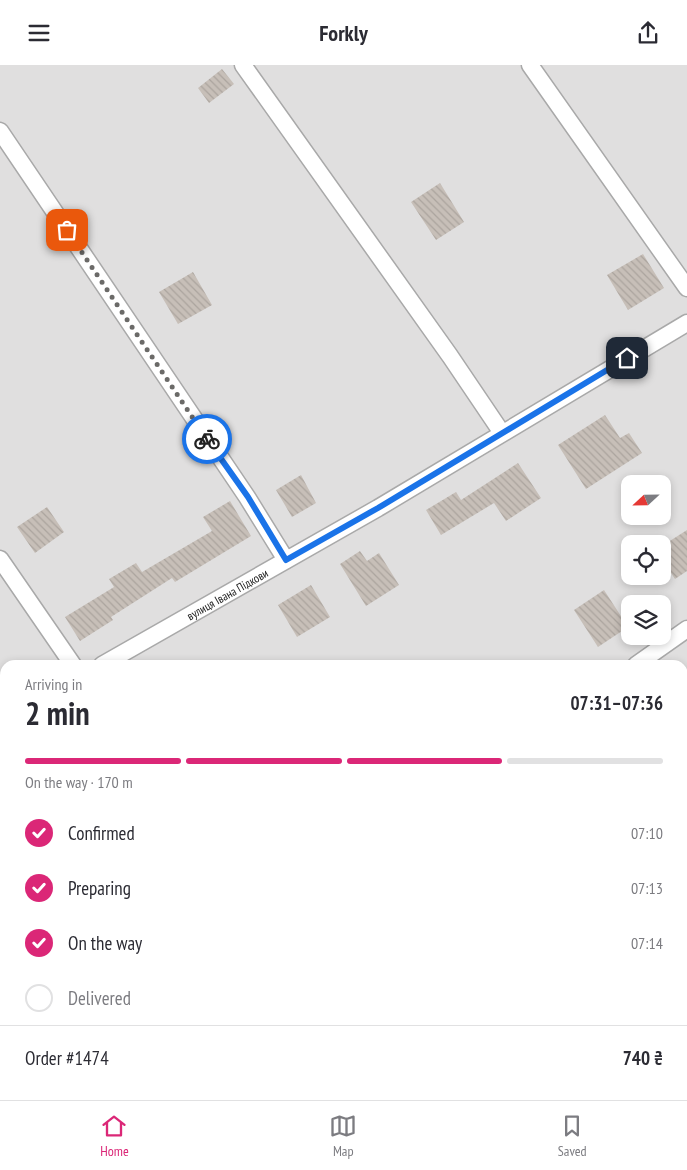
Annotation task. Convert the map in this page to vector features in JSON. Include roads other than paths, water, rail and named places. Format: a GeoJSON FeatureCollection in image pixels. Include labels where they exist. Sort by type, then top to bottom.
{"type":"FeatureCollection","features":[{"type":"Feature","properties":{"kind":"street"},"geometry":{"type":"LineString","coordinates":[[243,65],[450,356],[502,433]]}},
{"type":"Feature","properties":{"kind":"street"},"geometry":{"type":"LineString","coordinates":[[530,65],[687,288]]}},
{"type":"Feature","properties":{"kind":"street"},"geometry":{"type":"LineString","coordinates":[[0,131],[248,497],[286,560]]}},
{"type":"Feature","properties":{"kind":"street","name":"вулиця Івана Підкови"},"geometry":{"type":"LineString","coordinates":[[111,660],[378,508],[687,323]]}},
{"type":"Feature","properties":{"kind":"street"},"geometry":{"type":"LineString","coordinates":[[0,559],[69,660]]}},
{"type":"Feature","properties":{"kind":"street"},"geometry":{"type":"LineString","coordinates":[[643,660],[687,629]]}}]}
